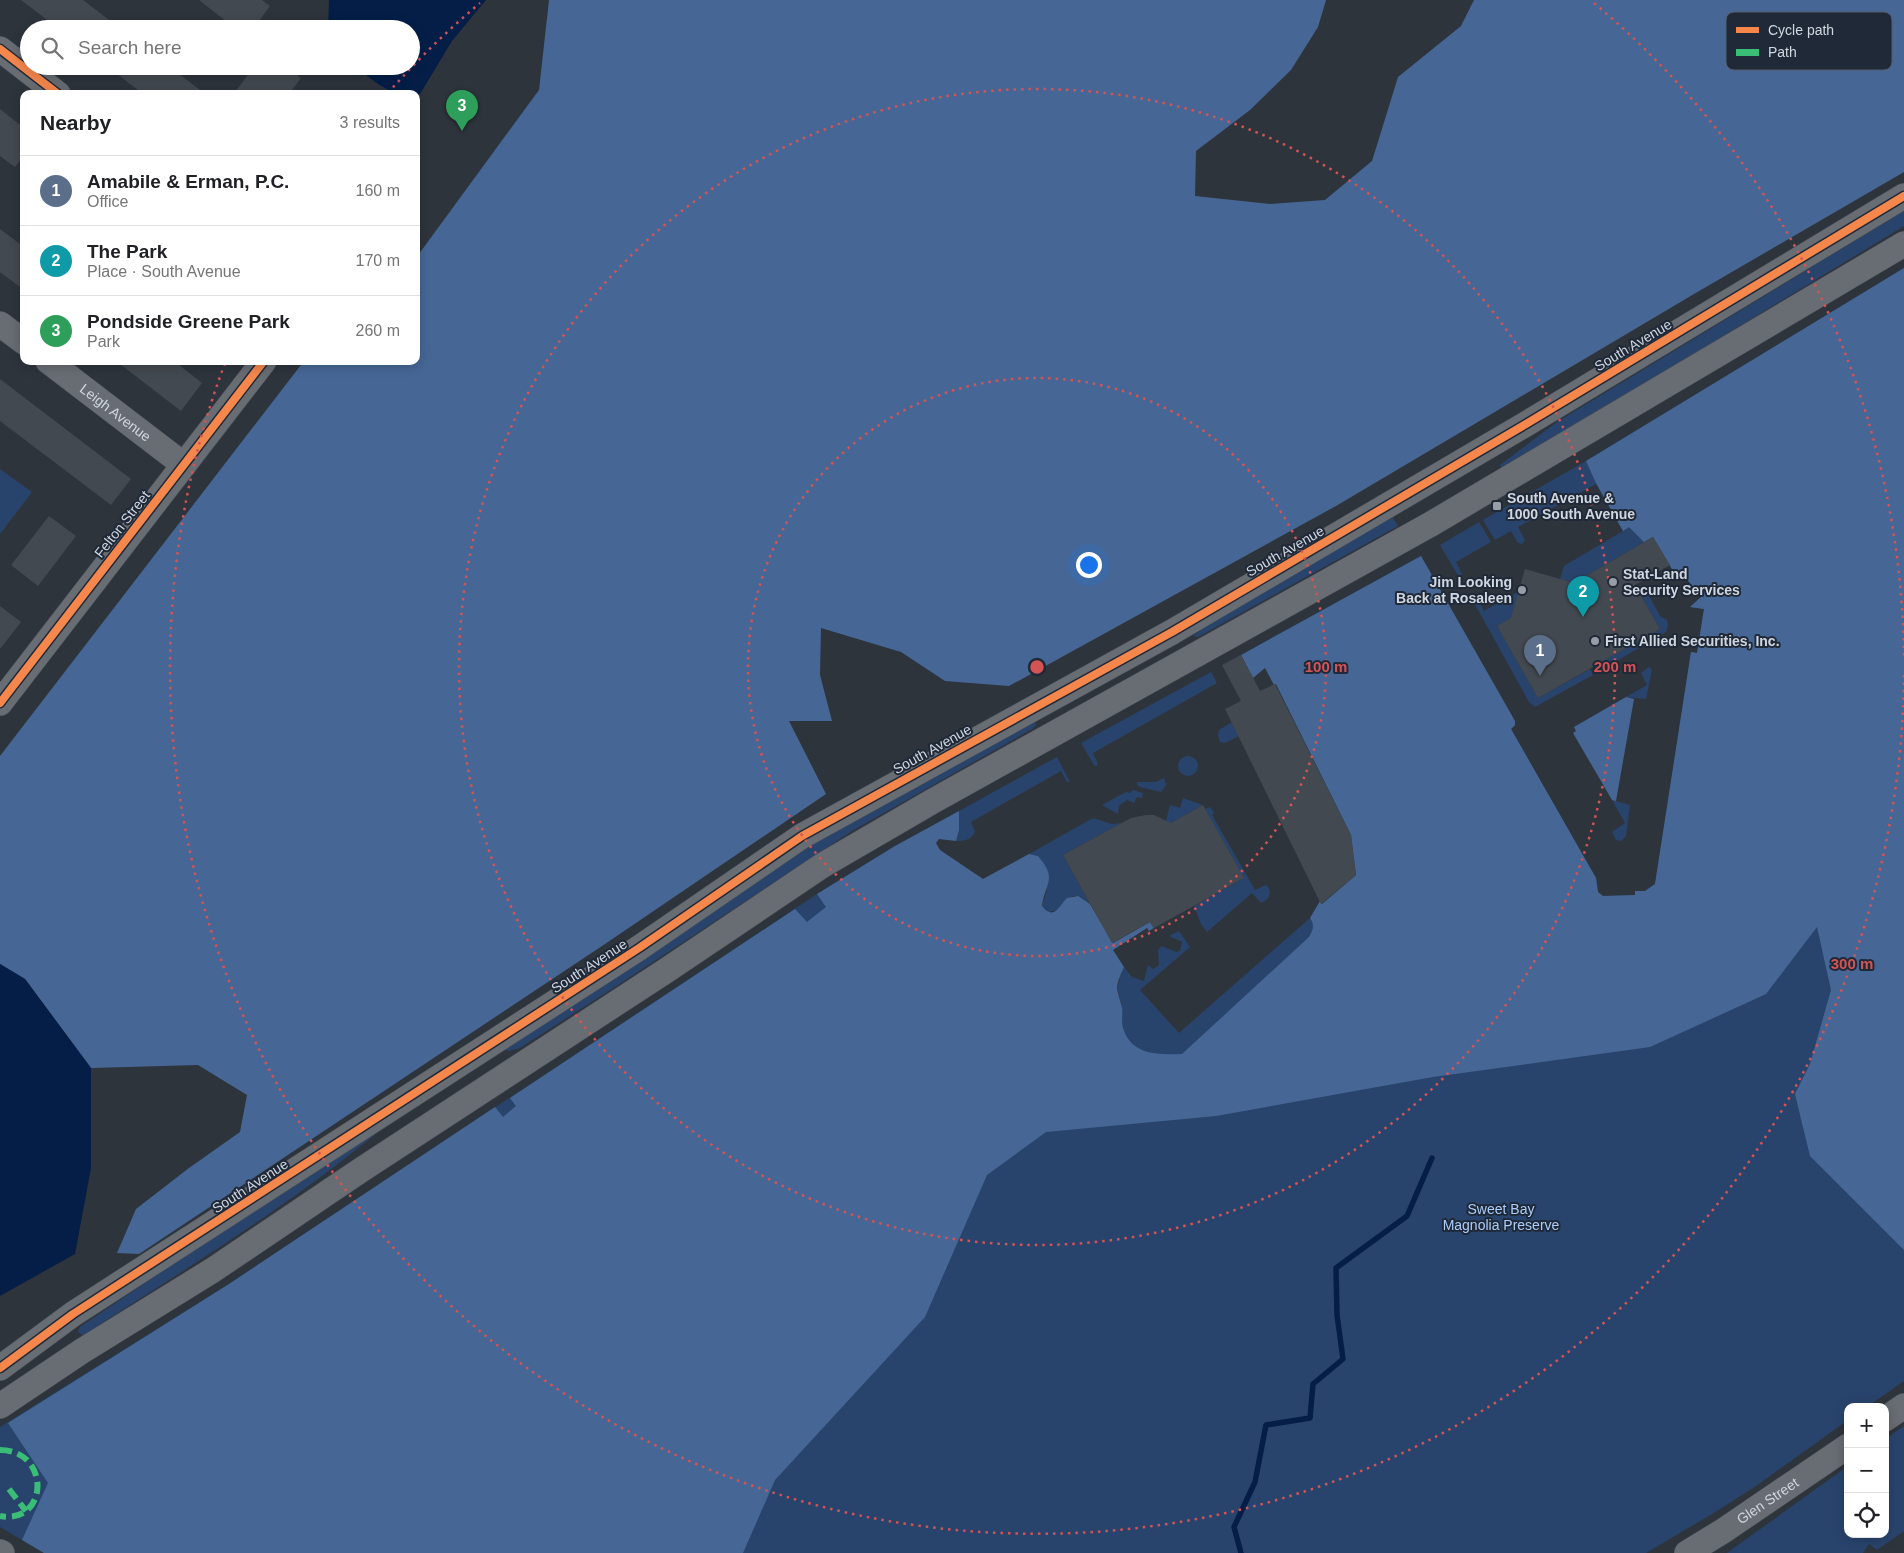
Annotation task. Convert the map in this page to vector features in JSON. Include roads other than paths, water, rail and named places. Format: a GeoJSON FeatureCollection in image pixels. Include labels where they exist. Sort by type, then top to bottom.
{"type":"FeatureCollection","features":[{"type":"Feature","properties":{"kind":"street"},"geometry":{"type":"LineString","coordinates":[[0,49],[20,65]]}},
{"type":"Feature","properties":{"kind":"street"},"geometry":{"type":"LineString","coordinates":[[34,75],[53,90]]}},
{"type":"Feature","properties":{"kind":"street","name":"South Avenue"},"geometry":{"type":"LineString","coordinates":[[0,1368],[74,1314],[639,948],[802,836],[1180,626],[1526,424],[1904,196]]}},
{"type":"Feature","properties":{"kind":"street"},"geometry":{"type":"LineString","coordinates":[[0,1406],[82,1350],[213,1270],[369,1164],[667,970],[823,865],[932,801],[1431,524],[1904,244]]}},
{"type":"Feature","properties":{"kind":"street"},"geometry":{"type":"LineString","coordinates":[[0,324],[20,339]]}},
{"type":"Feature","properties":{"kind":"street","name":"Leigh Avenue"},"geometry":{"type":"LineString","coordinates":[[53,365],[184,465]]}},
{"type":"Feature","properties":{"kind":"street","name":"Felton Street"},"geometry":{"type":"LineString","coordinates":[[0,703],[261,365]]}},
{"type":"Feature","properties":{"kind":"street"},"geometry":{"type":"LineString","coordinates":[[1889,1416],[1904,1406]]}},
{"type":"Feature","properties":{"kind":"street","name":"Glen Street"},"geometry":{"type":"LineString","coordinates":[[1686,1553],[1731,1526],[1845,1448]]}},
{"type":"Feature","properties":{"kind":"waterway"},"geometry":{"type":"LineString","coordinates":[[1241,1553],[1234,1527],[1255,1482],[1266,1425],[1310,1418],[1313,1384],[1343,1359],[1337,1315],[1336,1268],[1407,1216],[1432,1158]]}},
{"type":"Feature","properties":{"kind":"place","name":"Pondside Greene Park"},"geometry":{"type":"Point","coordinates":[462,131]}},
{"type":"Feature","properties":{"kind":"place","name":"South Avenue & 1000 South Avenue"},"geometry":{"type":"Point","coordinates":[1497,506]}},
{"type":"Feature","properties":{"kind":"place","name":"Stat-Land Security Services"},"geometry":{"type":"Point","coordinates":[1613,582]}},
{"type":"Feature","properties":{"kind":"place","name":"Jim Looking Back at Rosaleen"},"geometry":{"type":"Point","coordinates":[1522,590]}},
{"type":"Feature","properties":{"kind":"place","name":"The Park"},"geometry":{"type":"Point","coordinates":[1583,617]}},
{"type":"Feature","properties":{"kind":"place","name":"First Allied Securities, Inc."},"geometry":{"type":"Point","coordinates":[1595,641]}},
{"type":"Feature","properties":{"kind":"place","name":"Amabile & Erman, P.C."},"geometry":{"type":"Point","coordinates":[1540,676]}},
{"type":"Feature","properties":{"kind":"park label","name":"Sweet Bay Magnolia Preserve"},"geometry":{"type":"Point","coordinates":[1501,1218]}}]}
